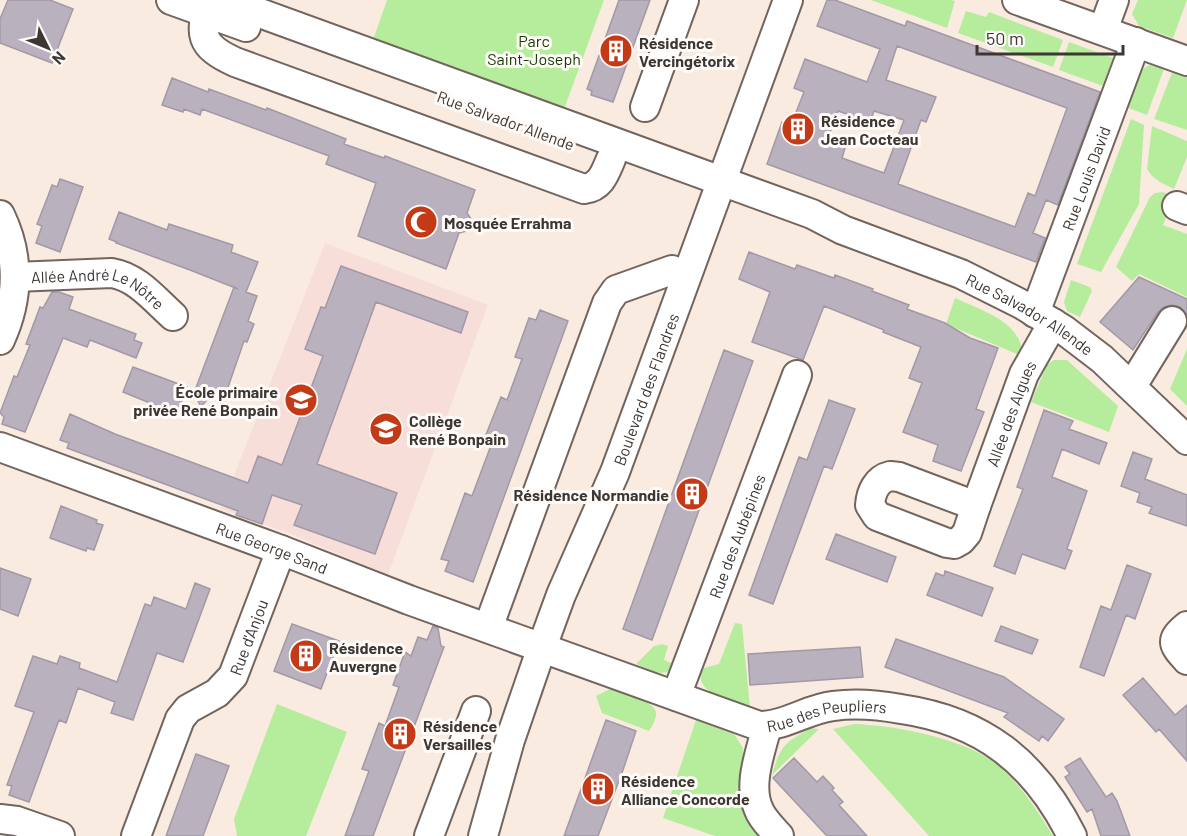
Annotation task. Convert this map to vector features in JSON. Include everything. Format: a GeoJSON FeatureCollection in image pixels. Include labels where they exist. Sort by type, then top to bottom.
{"type":"FeatureCollection","features":[{"type":"Feature","properties":{"kind":"street"},"geometry":{"type":"LineString","coordinates":[[645,107],[684,0]]}},
{"type":"Feature","properties":{"kind":"street"},"geometry":{"type":"LineString","coordinates":[[711,186],[771,0]]}},
{"type":"Feature","properties":{"kind":"street"},"geometry":{"type":"LineString","coordinates":[[711,186],[788,0]]}},
{"type":"Feature","properties":{"kind":"street"},"geometry":{"type":"LineString","coordinates":[[1017,0],[1187,61]]}},
{"type":"Feature","properties":{"kind":"street"},"geometry":{"type":"LineString","coordinates":[[1103,30],[1114,0]]}},
{"type":"Feature","properties":{"kind":"street"},"geometry":{"type":"LineString","coordinates":[[199,3],[205,38],[219,54],[235,62],[584,189],[592,188],[599,183],[611,159]]}},
{"type":"Feature","properties":{"kind":"street","name":"Rue Salvador Allende"},"geometry":{"type":"LineString","coordinates":[[199,3],[711,186]]}},
{"type":"Feature","properties":{"kind":"street","name":"Rue Salvador Allende"},"geometry":{"type":"LineString","coordinates":[[199,3],[611,159],[812,214],[843,230],[961,274],[992,288],[1044,318],[1088,348],[1132,386],[1187,440]]}},
{"type":"Feature","properties":{"kind":"street","name":"Rue Louis David"},"geometry":{"type":"LineString","coordinates":[[1044,318],[1136,42]]}},
{"type":"Feature","properties":{"kind":"street","name":"Boulevard des Flandres"},"geometry":{"type":"LineString","coordinates":[[483,836],[510,740],[561,595],[607,448],[672,270],[711,186]]}},
{"type":"Feature","properties":{"kind":"street","name":"Boulevard des Flandres"},"geometry":{"type":"LineString","coordinates":[[561,595],[615,472],[711,186]]}},
{"type":"Feature","properties":{"kind":"street"},"geometry":{"type":"LineString","coordinates":[[0,215],[9,237],[15,277],[11,309],[0,340]]}},
{"type":"Feature","properties":{"kind":"street"},"geometry":{"type":"LineString","coordinates":[[488,628],[607,303],[616,290],[672,270]]}},
{"type":"Feature","properties":{"kind":"street","name":"Allée André Le Nôtre"},"geometry":{"type":"LineString","coordinates":[[15,277],[112,273],[135,282],[173,316]]}},
{"type":"Feature","properties":{"kind":"street","name":"Allée des Algues"},"geometry":{"type":"LineString","coordinates":[[976,506],[1044,318]]}},
{"type":"Feature","properties":{"kind":"street"},"geometry":{"type":"LineString","coordinates":[[1132,386],[1172,321]]}},
{"type":"Feature","properties":{"kind":"street","name":"Rue des Aubépines"},"geometry":{"type":"LineString","coordinates":[[676,696],[796,375]]}},
{"type":"Feature","properties":{"kind":"street","name":"Rue George Sand"},"geometry":{"type":"LineString","coordinates":[[0,447],[542,647]]}},
{"type":"Feature","properties":{"kind":"street","name":"Rue d'Anjou"},"geometry":{"type":"LineString","coordinates":[[135,836],[180,719],[188,709],[223,688],[236,669],[281,550]]}},
{"type":"Feature","properties":{"kind":"street"},"geometry":{"type":"LineString","coordinates":[[1187,626],[1178,633],[1174,642],[1175,647],[1187,660]]}},
{"type":"Feature","properties":{"kind":"street","name":"Rue des Peupliers"},"geometry":{"type":"LineString","coordinates":[[542,647],[752,724],[767,726],[785,723],[823,708],[855,705],[916,711],[958,722],[994,741],[1022,764],[1047,793],[1072,836]]}},
{"type":"Feature","properties":{"kind":"street"},"geometry":{"type":"LineString","coordinates":[[429,836],[476,711]]}},
{"type":"Feature","properties":{"kind":"street"},"geometry":{"type":"LineString","coordinates":[[767,726],[754,794],[763,818],[779,836]]}},
{"type":"Feature","properties":{"kind":"street"},"geometry":{"type":"LineString","coordinates":[[0,819],[17,821],[60,836]]}},
{"type":"Feature","properties":{"kind":"shaded area","name":"Collège René Bonpain"},"geometry":{"type":"Polygon","coordinates":[[[325,243],[488,305],[388,575],[291,534],[221,509],[325,243]]]}},
{"type":"Feature","properties":{"kind":"green space","name":"Parc Saint-Joseph"},"geometry":{"type":"Polygon","coordinates":[[[387,0],[604,0],[563,112],[372,43],[387,0]]]}},
{"type":"Feature","properties":{"kind":"green space"},"geometry":{"type":"Polygon","coordinates":[[[871,0],[951,0],[955,1],[947,28],[871,0]]]}},
{"type":"Feature","properties":{"kind":"green space"},"geometry":{"type":"Polygon","coordinates":[[[1138,0],[1187,0],[1173,38],[1139,26],[1132,14],[1138,0]]]}},
{"type":"Feature","properties":{"kind":"green space"},"geometry":{"type":"Polygon","coordinates":[[[966,11],[986,17],[989,12],[1063,40],[1053,67],[958,33],[966,11]]]}},
{"type":"Feature","properties":{"kind":"green space"},"geometry":{"type":"Polygon","coordinates":[[[1069,42],[1113,58],[1103,86],[1059,70],[1069,42]]]}},
{"type":"Feature","properties":{"kind":"green space"},"geometry":{"type":"Polygon","coordinates":[[[1150,65],[1164,69],[1147,115],[1126,107],[1142,69],[1150,65]]]}},
{"type":"Feature","properties":{"kind":"green space"},"geometry":{"type":"Polygon","coordinates":[[[1175,65],[1187,70],[1187,130],[1154,119],[1175,65]]]}},
{"type":"Feature","properties":{"kind":"green space"},"geometry":{"type":"Polygon","coordinates":[[[1131,119],[1144,125],[1139,204],[1101,272],[1077,264],[1131,119]]]}},
{"type":"Feature","properties":{"kind":"green space"},"geometry":{"type":"Polygon","coordinates":[[[1152,126],[1187,141],[1187,157],[1174,189],[1156,179],[1147,169],[1152,126]]]}},
{"type":"Feature","properties":{"kind":"green space"},"geometry":{"type":"Polygon","coordinates":[[[1163,192],[1174,197],[1163,225],[1187,234],[1187,297],[1139,274],[1132,281],[1116,267],[1150,197],[1155,193],[1163,192]]]}},
{"type":"Feature","properties":{"kind":"green space"},"geometry":{"type":"Polygon","coordinates":[[[1071,280],[1090,287],[1092,291],[1080,317],[1067,311],[1064,302],[1071,280]]]}},
{"type":"Feature","properties":{"kind":"green space"},"geometry":{"type":"Polygon","coordinates":[[[955,298],[1007,324],[1020,341],[1022,352],[1019,355],[946,324],[955,298]]]}},
{"type":"Feature","properties":{"kind":"green space"},"geometry":{"type":"Polygon","coordinates":[[[1187,349],[1187,406],[1170,389],[1187,349]]]}},
{"type":"Feature","properties":{"kind":"green space"},"geometry":{"type":"Polygon","coordinates":[[[1054,360],[1067,360],[1118,406],[1109,432],[1031,402],[1047,365],[1054,360]]]}},
{"type":"Feature","properties":{"kind":"green space"},"geometry":{"type":"Polygon","coordinates":[[[735,623],[742,624],[750,708],[715,695],[702,684],[701,676],[704,668],[719,664],[735,623]]]}},
{"type":"Feature","properties":{"kind":"green space"},"geometry":{"type":"Polygon","coordinates":[[[662,644],[668,646],[664,660],[676,665],[671,670],[662,673],[636,664],[654,646],[662,644]]]}},
{"type":"Feature","properties":{"kind":"green space"},"geometry":{"type":"Polygon","coordinates":[[[612,688],[630,694],[654,708],[656,717],[649,731],[602,713],[596,696],[612,688]]]}},
{"type":"Feature","properties":{"kind":"green space"},"geometry":{"type":"Polygon","coordinates":[[[277,704],[347,732],[306,836],[237,836],[234,819],[277,704]]]}},
{"type":"Feature","properties":{"kind":"green space"},"geometry":{"type":"Polygon","coordinates":[[[696,720],[734,734],[743,748],[742,795],[745,818],[759,836],[715,836],[663,818],[696,720]]]}},
{"type":"Feature","properties":{"kind":"green space"},"geometry":{"type":"Polygon","coordinates":[[[854,724],[887,727],[941,738],[988,758],[1016,783],[1053,836],[929,836],[833,729],[854,724]]]}},
{"type":"Feature","properties":{"kind":"green space"},"geometry":{"type":"Polygon","coordinates":[[[811,728],[819,729],[772,775],[778,757],[785,746],[811,728]]]}},
{"type":"Feature","properties":{"kind":"building"},"geometry":{"type":"Polygon","coordinates":[[[8,0],[50,0],[73,9],[52,63],[0,43],[0,19],[8,0]]]}},
{"type":"Feature","properties":{"kind":"building","name":"Résidence Vercingétorix"},"geometry":{"type":"Polygon","coordinates":[[[619,0],[650,0],[613,102],[591,95],[592,91],[587,89],[619,0]]]}},
{"type":"Feature","properties":{"kind":"building"},"geometry":{"type":"Polygon","coordinates":[[[827,0],[835,0],[905,26],[907,21],[1100,92],[1058,205],[1046,200],[1033,233],[1045,238],[1036,262],[767,164],[782,122],[791,125],[804,92],[794,88],[805,59],[867,82],[880,49],[817,26],[827,0]],[[897,46],[886,80],[936,97],[926,122],[921,120],[898,184],[1015,227],[1028,193],[1035,196],[1067,108],[897,46]],[[838,111],[828,138],[846,145],[842,158],[884,173],[904,120],[874,111],[870,122],[838,111]]]}},
{"type":"Feature","properties":{"kind":"building"},"geometry":{"type":"Polygon","coordinates":[[[172,78],[208,92],[209,89],[266,110],[267,108],[346,139],[344,144],[384,158],[385,156],[475,190],[467,213],[471,219],[470,225],[466,231],[459,233],[446,269],[358,236],[376,183],[326,164],[329,156],[202,109],[200,115],[162,105],[172,78]]]}},
{"type":"Feature","properties":{"kind":"building"},"geometry":{"type":"Polygon","coordinates":[[[60,179],[83,187],[60,252],[36,243],[42,226],[37,224],[52,185],[57,187],[60,179]]]}},
{"type":"Feature","properties":{"kind":"building"},"geometry":{"type":"Polygon","coordinates":[[[119,212],[167,230],[169,224],[233,245],[231,252],[258,262],[246,292],[257,296],[248,321],[254,324],[247,342],[244,341],[226,393],[221,391],[218,399],[210,396],[201,407],[194,393],[234,287],[109,239],[119,212]]]}},
{"type":"Feature","properties":{"kind":"building"},"geometry":{"type":"Polygon","coordinates":[[[749,252],[795,269],[797,265],[834,278],[835,275],[873,289],[872,291],[909,305],[907,309],[945,323],[970,338],[998,348],[976,409],[984,412],[961,471],[933,461],[938,445],[903,432],[922,383],[909,378],[921,347],[824,306],[803,360],[752,342],[770,292],[739,279],[749,252]]]}},
{"type":"Feature","properties":{"kind":"building"},"geometry":{"type":"Polygon","coordinates":[[[341,266],[468,312],[461,333],[376,302],[317,464],[397,493],[375,554],[294,525],[302,505],[272,495],[262,524],[236,515],[238,511],[67,448],[69,443],[60,440],[70,414],[115,434],[248,483],[258,456],[282,465],[323,356],[305,349],[321,307],[325,308],[341,266]]]}},
{"type":"Feature","properties":{"kind":"building"},"geometry":{"type":"Polygon","coordinates":[[[1139,277],[1187,299],[1187,315],[1180,307],[1172,305],[1164,307],[1158,312],[1133,350],[1100,322],[1139,277]]]}},
{"type":"Feature","properties":{"kind":"building"},"geometry":{"type":"Polygon","coordinates":[[[52,292],[73,297],[69,309],[136,334],[134,340],[142,343],[136,358],[90,340],[87,347],[63,338],[25,432],[2,424],[4,417],[0,413],[14,376],[17,377],[30,345],[26,344],[40,307],[43,308],[52,292]]]}},
{"type":"Feature","properties":{"kind":"building"},"geometry":{"type":"Polygon","coordinates":[[[540,310],[568,321],[473,582],[445,571],[449,561],[441,559],[465,493],[472,496],[493,440],[485,437],[501,397],[507,400],[522,359],[515,357],[529,318],[536,320],[540,310]]]}},
{"type":"Feature","properties":{"kind":"building","name":"Résidence Normandie"},"geometry":{"type":"Polygon","coordinates":[[[724,350],[753,361],[652,640],[623,629],[724,350]]]}},
{"type":"Feature","properties":{"kind":"building"},"geometry":{"type":"Polygon","coordinates":[[[133,367],[187,387],[177,414],[123,392],[133,367]]]}},
{"type":"Feature","properties":{"kind":"building"},"geometry":{"type":"Polygon","coordinates":[[[829,400],[855,409],[832,469],[824,466],[773,604],[749,595],[799,457],[807,460],[829,400]]]}},
{"type":"Feature","properties":{"kind":"building"},"geometry":{"type":"Polygon","coordinates":[[[1044,410],[1073,421],[1069,429],[1107,443],[1099,464],[1062,449],[1052,477],[1087,491],[1067,549],[1072,551],[1065,569],[1022,554],[1015,574],[994,566],[1023,489],[1017,487],[1044,410]]]}},
{"type":"Feature","properties":{"kind":"building"},"geometry":{"type":"Polygon","coordinates":[[[1133,452],[1152,459],[1145,479],[1187,495],[1187,526],[1149,513],[1152,507],[1137,502],[1140,493],[1121,486],[1133,452]]]}},
{"type":"Feature","properties":{"kind":"building"},"geometry":{"type":"Polygon","coordinates":[[[61,506],[97,520],[96,523],[103,525],[94,550],[87,548],[86,551],[50,538],[61,506]]]}},
{"type":"Feature","properties":{"kind":"building"},"geometry":{"type":"Polygon","coordinates":[[[836,534],[896,557],[887,582],[826,559],[836,534]]]}},
{"type":"Feature","properties":{"kind":"building"},"geometry":{"type":"Polygon","coordinates":[[[1127,565],[1151,574],[1135,619],[1126,615],[1104,676],[1080,667],[1101,606],[1111,610],[1127,565]]]}},
{"type":"Feature","properties":{"kind":"building"},"geometry":{"type":"Polygon","coordinates":[[[0,568],[31,579],[18,616],[0,609],[0,568]]]}},
{"type":"Feature","properties":{"kind":"building"},"geometry":{"type":"Polygon","coordinates":[[[945,571],[993,588],[982,616],[927,595],[936,573],[944,576],[945,571]]]}},
{"type":"Feature","properties":{"kind":"building"},"geometry":{"type":"Polygon","coordinates":[[[195,583],[210,589],[183,662],[157,653],[133,720],[111,713],[115,702],[78,688],[66,723],[59,720],[29,802],[9,795],[12,786],[7,785],[34,712],[15,706],[33,656],[57,664],[60,656],[80,663],[79,668],[117,682],[145,604],[151,606],[154,597],[186,609],[195,583]]]}},
{"type":"Feature","properties":{"kind":"building","name":"Résidence Auvergne"},"geometry":{"type":"Polygon","coordinates":[[[292,624],[339,641],[321,689],[274,671],[292,624]]]}},
{"type":"Feature","properties":{"kind":"building","name":"Résidence Versailles"},"geometry":{"type":"Polygon","coordinates":[[[433,626],[438,628],[441,646],[444,647],[373,836],[345,836],[369,771],[362,769],[379,723],[385,726],[399,687],[393,685],[405,652],[411,656],[418,637],[427,640],[433,626]]]}},
{"type":"Feature","properties":{"kind":"building"},"geometry":{"type":"Polygon","coordinates":[[[1001,626],[1038,640],[1032,654],[995,641],[1001,626]]]}},
{"type":"Feature","properties":{"kind":"building"},"geometry":{"type":"Polygon","coordinates":[[[896,639],[1004,677],[1064,719],[1048,741],[1042,736],[1039,741],[1004,717],[1008,713],[885,667],[896,639]]]}},
{"type":"Feature","properties":{"kind":"building"},"geometry":{"type":"Polygon","coordinates":[[[860,647],[863,677],[750,685],[748,654],[860,647]]]}},
{"type":"Feature","properties":{"kind":"building"},"geometry":{"type":"Polygon","coordinates":[[[1143,678],[1175,715],[1187,705],[1187,761],[1159,729],[1156,732],[1123,695],[1143,678]]]}},
{"type":"Feature","properties":{"kind":"building","name":"Résidence Alliance Concorde"},"geometry":{"type":"Polygon","coordinates":[[[606,720],[636,731],[623,770],[598,836],[564,836],[606,720]]]}},
{"type":"Feature","properties":{"kind":"building"},"geometry":{"type":"Polygon","coordinates":[[[196,754],[229,766],[203,836],[166,836],[196,754]]]}},
{"type":"Feature","properties":{"kind":"building"},"geometry":{"type":"Polygon","coordinates":[[[794,758],[817,782],[823,776],[843,802],[839,805],[867,836],[827,836],[773,778],[794,758]]]}},
{"type":"Feature","properties":{"kind":"building"},"geometry":{"type":"Polygon","coordinates":[[[1080,758],[1106,797],[1112,793],[1130,836],[1101,836],[1092,809],[1087,812],[1065,777],[1070,774],[1065,767],[1080,758]]]}},
{"type":"Feature","properties":{"kind":"place","name":"Résidence Vercingétorix"},"geometry":{"type":"Point","coordinates":[616,51]}},
{"type":"Feature","properties":{"kind":"place","name":"Résidence Jean Cocteau"},"geometry":{"type":"Point","coordinates":[798,129]}},
{"type":"Feature","properties":{"kind":"place","name":"Mosquée Errahma"},"geometry":{"type":"Point","coordinates":[421,222]}},
{"type":"Feature","properties":{"kind":"place","name":"École primaire privée René Bonpain"},"geometry":{"type":"Point","coordinates":[301,400]}},
{"type":"Feature","properties":{"kind":"place","name":"Collège René Bonpain"},"geometry":{"type":"Point","coordinates":[386,429]}},
{"type":"Feature","properties":{"kind":"place","name":"Résidence Normandie"},"geometry":{"type":"Point","coordinates":[692,494]}},
{"type":"Feature","properties":{"kind":"place","name":"Résidence Auvergne"},"geometry":{"type":"Point","coordinates":[306,656]}},
{"type":"Feature","properties":{"kind":"place","name":"Résidence Versailles"},"geometry":{"type":"Point","coordinates":[400,734]}},
{"type":"Feature","properties":{"kind":"place","name":"Résidence Alliance Concorde"},"geometry":{"type":"Point","coordinates":[598,789]}}]}
